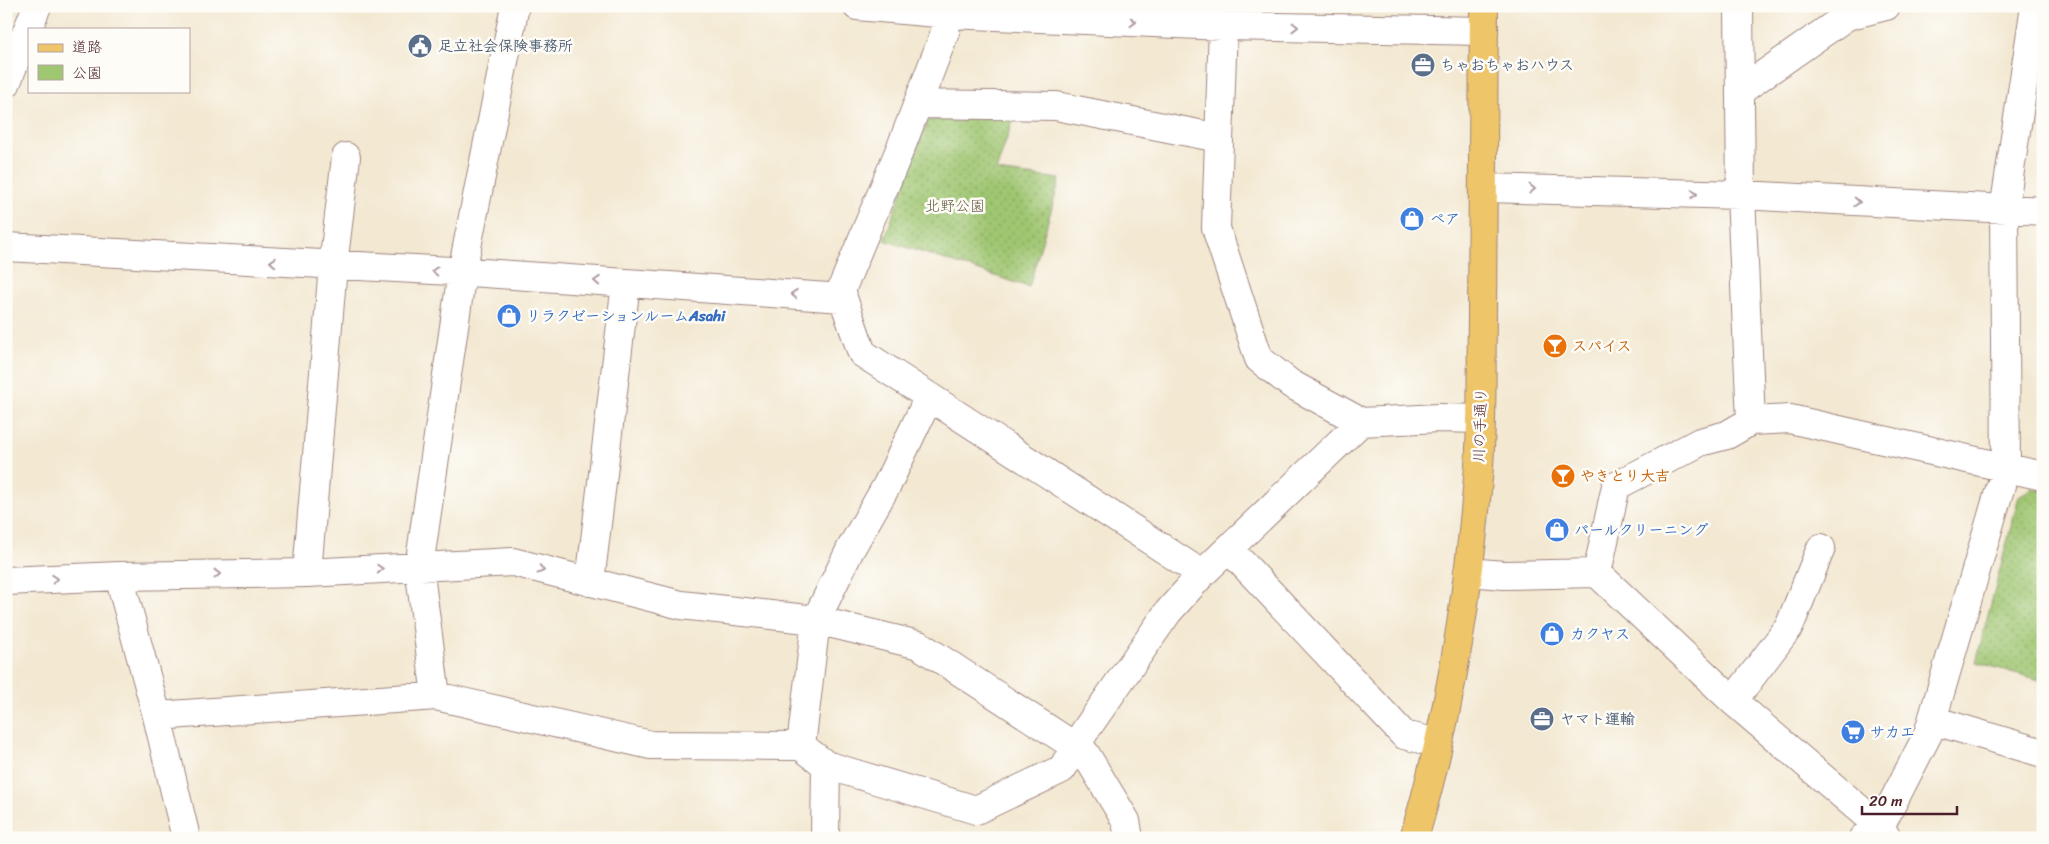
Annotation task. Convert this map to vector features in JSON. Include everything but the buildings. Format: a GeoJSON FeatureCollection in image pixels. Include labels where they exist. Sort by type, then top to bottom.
{"type":"FeatureCollection","features":[{"type":"Feature","properties":{"kind":"main road","name":"川の手通り"},"geometry":{"type":"LineString","coordinates":[[1414,838],[1438,743],[1456,658],[1468,572],[1478,476],[1484,19]]}},
{"type":"Feature","properties":{"kind":"street"},"geometry":{"type":"LineString","coordinates":[[28,28],[37,6]]}},
{"type":"Feature","properties":{"kind":"street"},"geometry":{"type":"LineString","coordinates":[[436,696],[420,567],[462,272],[515,6]]}},
{"type":"Feature","properties":{"kind":"street"},"geometry":{"type":"LineString","coordinates":[[857,6],[1223,26],[1484,19]]}},
{"type":"Feature","properties":{"kind":"street"},"geometry":{"type":"LineString","coordinates":[[1739,6],[1741,195],[1752,421]]}},
{"type":"Feature","properties":{"kind":"street"},"geometry":{"type":"LineString","coordinates":[[1740,92],[1846,16],[1886,6]]}},
{"type":"Feature","properties":{"kind":"street"},"geometry":{"type":"LineString","coordinates":[[1468,572],[1504,575],[1597,573],[1877,834],[1928,734],[2006,468],[2004,210],[2035,6]]}},
{"type":"Feature","properties":{"kind":"street"},"geometry":{"type":"LineString","coordinates":[[949,10],[946,32],[842,288],[843,298],[862,353],[1202,574]]}},
{"type":"Feature","properties":{"kind":"street"},"geometry":{"type":"LineString","coordinates":[[1223,26],[1216,228],[1259,359],[1291,384],[1361,422],[1439,418],[1480,419]]}},
{"type":"Feature","properties":{"kind":"street"},"geometry":{"type":"LineString","coordinates":[[6,84],[28,29]]}},
{"type":"Feature","properties":{"kind":"street"},"geometry":{"type":"LineString","coordinates":[[918,104],[1056,106],[1219,138]]}},
{"type":"Feature","properties":{"kind":"street"},"geometry":{"type":"LineString","coordinates":[[307,573],[333,266],[346,157]]}},
{"type":"Feature","properties":{"kind":"street"},"geometry":{"type":"LineString","coordinates":[[1483,188],[1741,195],[2043,211]]}},
{"type":"Feature","properties":{"kind":"street"},"geometry":{"type":"LineString","coordinates":[[6,247],[462,272],[843,298]]}},
{"type":"Feature","properties":{"kind":"street"},"geometry":{"type":"LineString","coordinates":[[590,582],[626,283]]}},
{"type":"Feature","properties":{"kind":"street"},"geometry":{"type":"LineString","coordinates":[[801,746],[816,620],[850,550],[887,485],[929,397]]}},
{"type":"Feature","properties":{"kind":"street"},"geometry":{"type":"LineString","coordinates":[[1597,573],[1616,486],[1700,442],[1726,435],[1752,421],[1790,419],[2043,476]]}},
{"type":"Feature","properties":{"kind":"street"},"geometry":{"type":"LineString","coordinates":[[157,716],[436,696],[651,745],[801,746],[826,765],[976,810],[1062,769],[1168,612],[1202,574],[1361,422]]}},
{"type":"Feature","properties":{"kind":"street"},"geometry":{"type":"LineString","coordinates":[[1733,701],[1789,627],[1821,548]]}},
{"type":"Feature","properties":{"kind":"street"},"geometry":{"type":"LineString","coordinates":[[1229,549],[1404,735],[1438,743]]}},
{"type":"Feature","properties":{"kind":"street"},"geometry":{"type":"LineString","coordinates":[[6,581],[119,576],[307,573],[513,562],[681,605],[816,620],[919,645],[1085,753],[1126,821],[1129,838]]}},
{"type":"Feature","properties":{"kind":"street"},"geometry":{"type":"LineString","coordinates":[[119,576],[157,716],[186,838]]}},
{"type":"Feature","properties":{"kind":"street"},"geometry":{"type":"LineString","coordinates":[[1932,720],[2043,753]]}},
{"type":"Feature","properties":{"kind":"street"},"geometry":{"type":"LineString","coordinates":[[825,838],[826,765]]}},
{"type":"Feature","properties":{"kind":"green space","name":"北野公園"},"geometry":{"type":"Polygon","coordinates":[[[1014,117],[996,171],[1060,179],[1029,287],[884,240],[928,120],[1014,117]]]}},
{"type":"Feature","properties":{"kind":"green space"},"geometry":{"type":"Polygon","coordinates":[[[2032,488],[2043,491],[2043,681],[1976,662],[2019,496],[2032,488]]]}},
{"type":"Feature","properties":{"kind":"place","name":"足立社会保険事務所"},"geometry":{"type":"Point","coordinates":[420,46]}},
{"type":"Feature","properties":{"kind":"place","name":"ちゃおちゃおハウス"},"geometry":{"type":"Point","coordinates":[1423,65]}},
{"type":"Feature","properties":{"kind":"place","name":"ペア"},"geometry":{"type":"Point","coordinates":[1412,219]}},
{"type":"Feature","properties":{"kind":"place","name":"リラクゼーションルームAsahi"},"geometry":{"type":"Point","coordinates":[509,316]}},
{"type":"Feature","properties":{"kind":"place","name":"スパイス"},"geometry":{"type":"Point","coordinates":[1555,346]}},
{"type":"Feature","properties":{"kind":"place","name":"やきとり大吉"},"geometry":{"type":"Point","coordinates":[1563,476]}},
{"type":"Feature","properties":{"kind":"place","name":"パールクリーニング"},"geometry":{"type":"Point","coordinates":[1557,530]}},
{"type":"Feature","properties":{"kind":"place","name":"カクヤス"},"geometry":{"type":"Point","coordinates":[1552,634]}},
{"type":"Feature","properties":{"kind":"place","name":"ヤマト運輸"},"geometry":{"type":"Point","coordinates":[1542,719]}},
{"type":"Feature","properties":{"kind":"place","name":"サカエ"},"geometry":{"type":"Point","coordinates":[1853,732]}}]}
